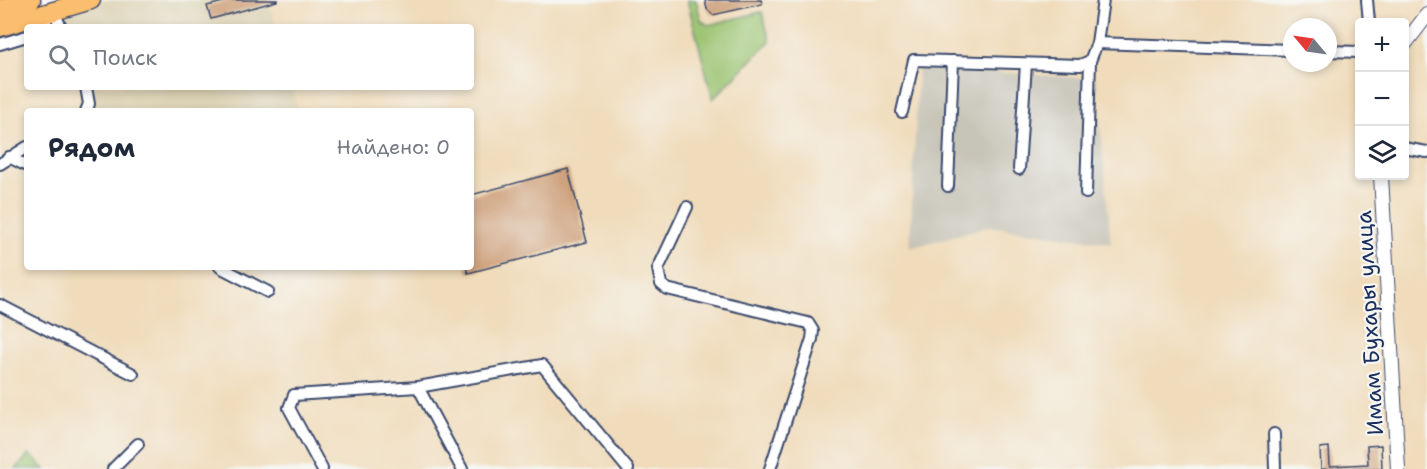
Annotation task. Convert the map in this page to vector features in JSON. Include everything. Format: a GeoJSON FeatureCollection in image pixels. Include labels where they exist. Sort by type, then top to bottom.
{"type":"FeatureCollection","features":[{"type":"Feature","properties":{"kind":"highway"},"geometry":{"type":"LineString","coordinates":[[0,9],[31,0]]}},
{"type":"Feature","properties":{"kind":"highway"},"geometry":{"type":"LineString","coordinates":[[0,27],[52,20],[92,0]]}},
{"type":"Feature","properties":{"kind":"street"},"geometry":{"type":"LineString","coordinates":[[1086,193],[1090,61],[1097,43],[1102,0]]}},
{"type":"Feature","properties":{"kind":"street"},"geometry":{"type":"LineString","coordinates":[[1367,0],[1369,18]]}},
{"type":"Feature","properties":{"kind":"street"},"geometry":{"type":"LineString","coordinates":[[1409,38],[1427,15]]}},
{"type":"Feature","properties":{"kind":"street"},"geometry":{"type":"LineString","coordinates":[[0,44],[24,37]]}},
{"type":"Feature","properties":{"kind":"street"},"geometry":{"type":"LineString","coordinates":[[1097,43],[1283,50]]}},
{"type":"Feature","properties":{"kind":"street"},"geometry":{"type":"LineString","coordinates":[[1337,51],[1355,52]]}},
{"type":"Feature","properties":{"kind":"street"},"geometry":{"type":"LineString","coordinates":[[902,112],[914,60],[1080,65],[1090,61]]}},
{"type":"Feature","properties":{"kind":"street"},"geometry":{"type":"LineString","coordinates":[[948,186],[953,61]]}},
{"type":"Feature","properties":{"kind":"street"},"geometry":{"type":"LineString","coordinates":[[1019,169],[1026,64]]}},
{"type":"Feature","properties":{"kind":"street"},"geometry":{"type":"LineString","coordinates":[[87,90],[89,104],[87,108]]}},
{"type":"Feature","properties":{"kind":"street"},"geometry":{"type":"LineString","coordinates":[[4,160],[24,149]]}},
{"type":"Feature","properties":{"kind":"street"},"geometry":{"type":"LineString","coordinates":[[1409,149],[1427,152]]}},
{"type":"Feature","properties":{"kind":"street"},"geometry":{"type":"LineString","coordinates":[[4,160],[24,165]]}},
{"type":"Feature","properties":{"kind":"street","name":"Имам Бухары улица"},"geometry":{"type":"LineString","coordinates":[[1381,180],[1398,469]]}},
{"type":"Feature","properties":{"kind":"street"},"geometry":{"type":"LineString","coordinates":[[687,207],[658,269],[661,284],[667,289],[808,322],[813,331],[770,469]]}},
{"type":"Feature","properties":{"kind":"street"},"geometry":{"type":"LineString","coordinates":[[226,270],[268,292]]}},
{"type":"Feature","properties":{"kind":"street"},"geometry":{"type":"LineString","coordinates":[[0,305],[133,374]]}},
{"type":"Feature","properties":{"kind":"street"},"geometry":{"type":"LineString","coordinates":[[322,469],[289,408],[294,395],[418,387],[543,365],[628,469]]}},
{"type":"Feature","properties":{"kind":"street"},"geometry":{"type":"LineString","coordinates":[[418,387],[462,469]]}},
{"type":"Feature","properties":{"kind":"street"},"geometry":{"type":"LineString","coordinates":[[1274,434],[1275,469]]}},
{"type":"Feature","properties":{"kind":"street"},"geometry":{"type":"LineString","coordinates":[[113,469],[138,444]]}},
{"type":"Feature","properties":{"kind":"shaded area"},"geometry":{"type":"Polygon","coordinates":[[[41,0],[231,0],[208,6],[211,19],[269,3],[275,24],[55,24],[41,0]]]}},
{"type":"Feature","properties":{"kind":"shaded area"},"geometry":{"type":"Polygon","coordinates":[[[918,67],[1096,79],[1111,243],[989,226],[910,248],[918,67]]]}},
{"type":"Feature","properties":{"kind":"shaded area"},"geometry":{"type":"Polygon","coordinates":[[[82,90],[293,90],[297,108],[89,108],[82,90]]]}},
{"type":"Feature","properties":{"kind":"green space"},"geometry":{"type":"Polygon","coordinates":[[[687,0],[696,0],[701,20],[708,25],[762,12],[770,41],[713,99],[687,0]]]}},
{"type":"Feature","properties":{"kind":"green space"},"geometry":{"type":"Polygon","coordinates":[[[29,454],[45,469],[16,469],[29,454]]]}},
{"type":"Feature","properties":{"kind":"building"},"geometry":{"type":"Polygon","coordinates":[[[231,0],[277,1],[211,19],[207,6],[231,0]]]}},
{"type":"Feature","properties":{"kind":"building"},"geometry":{"type":"Polygon","coordinates":[[[705,0],[761,0],[762,4],[713,15],[707,9],[705,0]]]}},
{"type":"Feature","properties":{"kind":"building"},"geometry":{"type":"Polygon","coordinates":[[[568,169],[587,242],[468,273],[467,270],[474,270],[474,194],[568,169]]]}},
{"type":"Feature","properties":{"kind":"building"},"geometry":{"type":"Polygon","coordinates":[[[1381,445],[1382,469],[1321,469],[1320,448],[1329,447],[1330,466],[1368,464],[1367,446],[1381,445]]]}}]}
